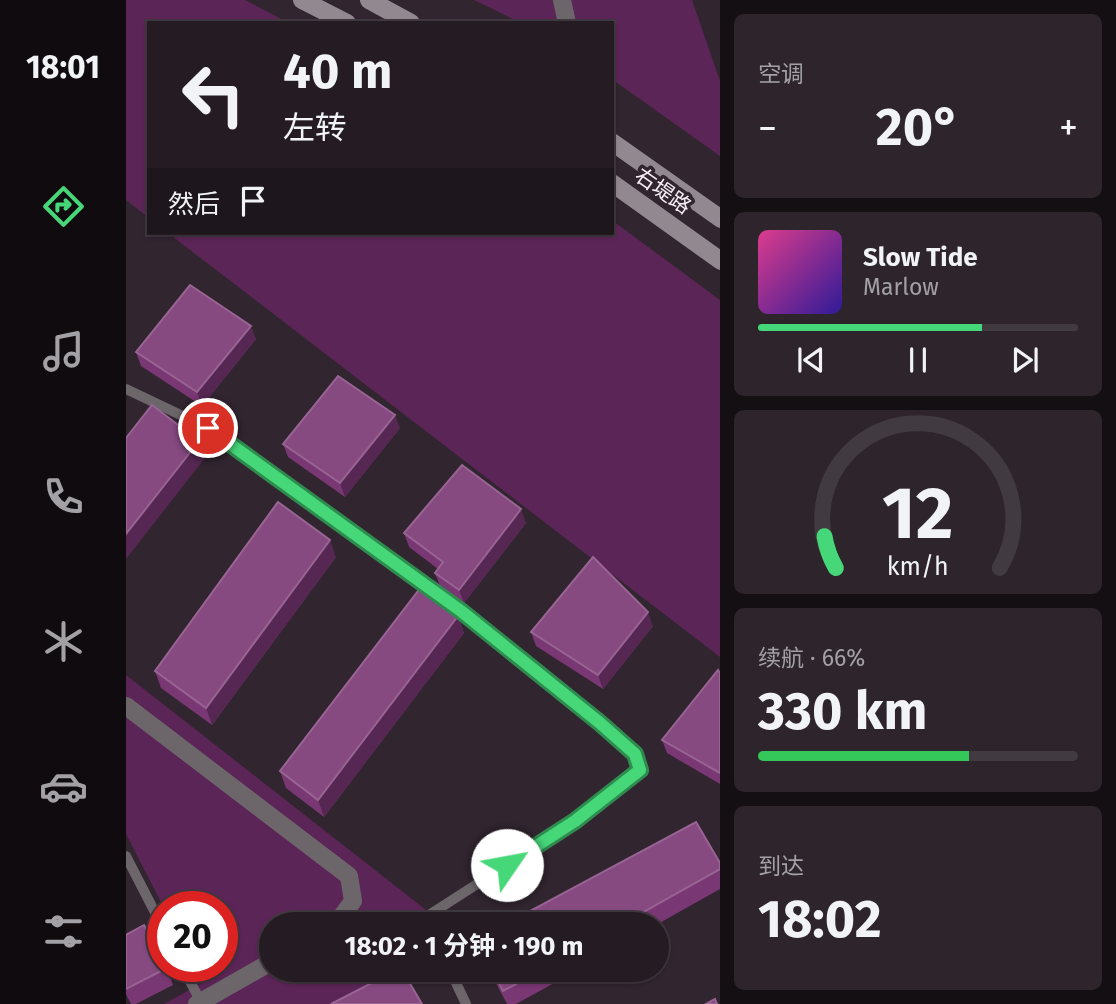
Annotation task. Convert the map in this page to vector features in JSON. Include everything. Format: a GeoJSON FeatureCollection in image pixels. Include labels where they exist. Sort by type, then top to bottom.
{"type":"FeatureCollection","features":[{"type":"Feature","properties":{"kind":"main road"},"geometry":{"type":"LineString","coordinates":[[302,0],[343,21]]}},
{"type":"Feature","properties":{"kind":"main road"},"geometry":{"type":"LineString","coordinates":[[369,0],[407,21]]}},
{"type":"Feature","properties":{"kind":"main road","name":"右堤路"},"geometry":{"type":"LineString","coordinates":[[614,143],[720,219]]}},
{"type":"Feature","properties":{"kind":"main road","name":"右堤路"},"geometry":{"type":"LineString","coordinates":[[614,184],[720,261]]}},
{"type":"Feature","properties":{"kind":"street"},"geometry":{"type":"LineString","coordinates":[[562,0],[567,21]]}},
{"type":"Feature","properties":{"kind":"street"},"geometry":{"type":"LineString","coordinates":[[126,706],[349,876],[354,901],[345,912]]}},
{"type":"Feature","properties":{"kind":"street"},"geometry":{"type":"LineString","coordinates":[[200,1003],[259,969]]}},
{"type":"Feature","properties":{"kind":"lane"},"geometry":{"type":"LineString","coordinates":[[126,388],[208,428],[461,611],[635,754],[640,770],[575,821],[434,912]]}},
{"type":"Feature","properties":{"kind":"lane"},"geometry":{"type":"LineString","coordinates":[[126,856],[147,897]]}},
{"type":"Feature","properties":{"kind":"lane"},"geometry":{"type":"LineString","coordinates":[[190,982],[200,1003]]}},
{"type":"Feature","properties":{"kind":"lane"},"geometry":{"type":"LineString","coordinates":[[456,982],[466,1004]]}},
{"type":"Feature","properties":{"kind":"shaded area"},"geometry":{"type":"Polygon","coordinates":[[[126,0],[245,0],[285,21],[147,21],[147,216],[126,200],[126,0]]]}},
{"type":"Feature","properties":{"kind":"shaded area"},"geometry":{"type":"Polygon","coordinates":[[[474,0],[692,0],[720,81],[720,156],[614,81],[614,21],[517,21],[474,0]]]}},
{"type":"Feature","properties":{"kind":"shaded area"},"geometry":{"type":"Polygon","coordinates":[[[614,222],[720,300],[720,657],[171,235],[614,235],[614,222]]]}},
{"type":"Feature","properties":{"kind":"shaded area"},"geometry":{"type":"Polygon","coordinates":[[[126,675],[429,912],[259,912],[259,982],[393,982],[350,1004],[164,1004],[201,982],[238,982],[238,891],[155,891],[126,834],[126,675]]]}},
{"type":"Feature","properties":{"kind":"building"},"geometry":{"type":"Polygon","coordinates":[[[190,285],[251,326],[197,392],[136,352],[190,285]]]}},
{"type":"Feature","properties":{"kind":"building"},"geometry":{"type":"Polygon","coordinates":[[[338,376],[395,415],[340,483],[283,444],[338,376]]]}},
{"type":"Feature","properties":{"kind":"building"},"geometry":{"type":"Polygon","coordinates":[[[152,405],[199,441],[126,534],[126,438],[152,405]]]}},
{"type":"Feature","properties":{"kind":"building"},"geometry":{"type":"Polygon","coordinates":[[[462,465],[521,509],[459,590],[435,573],[443,562],[404,533],[462,465]]]}},
{"type":"Feature","properties":{"kind":"building"},"geometry":{"type":"Polygon","coordinates":[[[278,502],[330,540],[206,708],[155,671],[278,502]]]}},
{"type":"Feature","properties":{"kind":"building"},"geometry":{"type":"Polygon","coordinates":[[[593,557],[648,612],[598,675],[531,632],[593,557]]]}},
{"type":"Feature","properties":{"kind":"building"},"geometry":{"type":"Polygon","coordinates":[[[425,582],[448,599],[443,604],[458,616],[318,800],[280,771],[425,582]]]}},
{"type":"Feature","properties":{"kind":"building"},"geometry":{"type":"Polygon","coordinates":[[[718,670],[720,673],[720,773],[662,740],[718,670]]]}},
{"type":"Feature","properties":{"kind":"building"},"geometry":{"type":"Polygon","coordinates":[[[696,822],[720,863],[720,869],[643,912],[528,912],[696,822]]]}},
{"type":"Feature","properties":{"kind":"building"},"geometry":{"type":"Polygon","coordinates":[[[144,925],[147,931],[147,978],[126,989],[126,935],[144,925]]]}},
{"type":"Feature","properties":{"kind":"building"},"geometry":{"type":"Polygon","coordinates":[[[374,982],[409,982],[422,1004],[331,1004],[374,982]]]}},
{"type":"Feature","properties":{"kind":"building"},"geometry":{"type":"Polygon","coordinates":[[[498,982],[520,982],[503,991],[498,982]]]}},
{"type":"Feature","properties":{"kind":"route"},"geometry":{"type":"LineString","coordinates":[[208,428],[461,611],[635,754],[640,770],[575,821],[507,865]]}}]}
